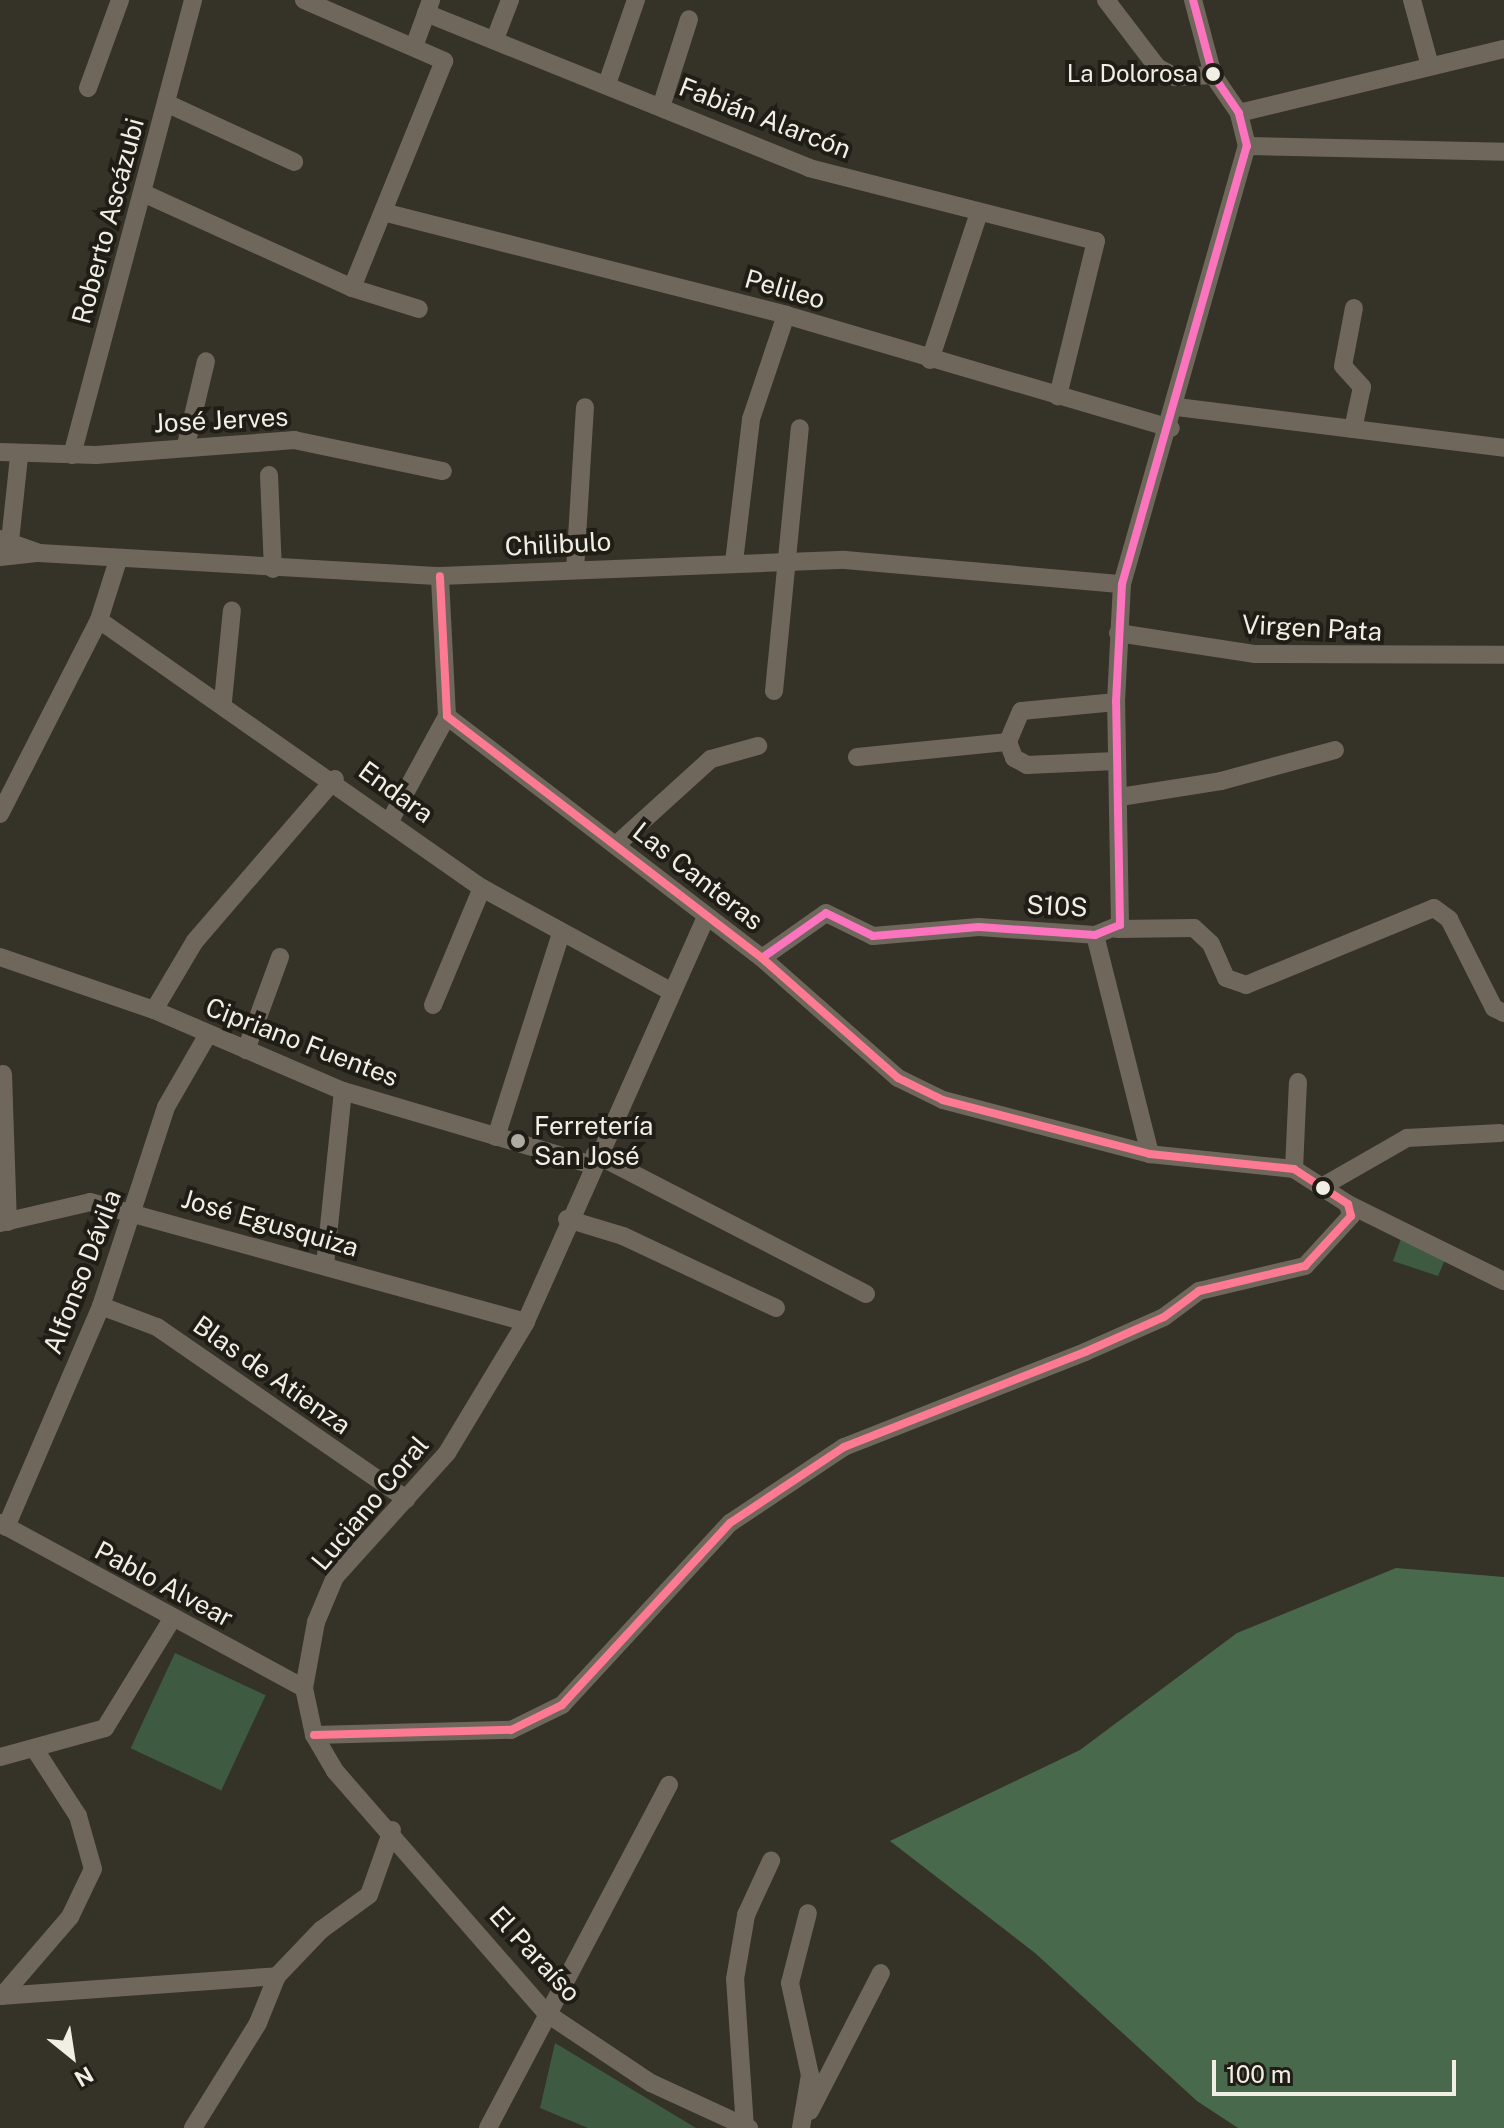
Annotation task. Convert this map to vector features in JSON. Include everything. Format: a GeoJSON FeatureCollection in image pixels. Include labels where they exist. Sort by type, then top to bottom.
{"type":"FeatureCollection","features":[{"type":"Feature","properties":{"kind":"street"},"geometry":{"type":"LineString","coordinates":[[88,88],[120,0]]}},
{"type":"Feature","properties":{"kind":"street","name":"Roberto Ascázubi"},"geometry":{"type":"LineString","coordinates":[[72,455],[193,0]]}},
{"type":"Feature","properties":{"kind":"street"},"geometry":{"type":"LineString","coordinates":[[304,0],[441,56],[352,288]]}},
{"type":"Feature","properties":{"kind":"street"},"geometry":{"type":"LineString","coordinates":[[495,39],[510,0]]}},
{"type":"Feature","properties":{"kind":"street"},"geometry":{"type":"LineString","coordinates":[[607,84],[636,0]]}},
{"type":"Feature","properties":{"kind":"street"},"geometry":{"type":"LineString","coordinates":[[1106,0],[1157,67],[1175,77],[1213,75]]}},
{"type":"Feature","properties":{"kind":"street"},"geometry":{"type":"LineString","coordinates":[[1193,0],[1213,75],[1239,113],[1247,146],[1504,152]]}},
{"type":"Feature","properties":{"kind":"street"},"geometry":{"type":"LineString","coordinates":[[1412,0],[1430,66]]}},
{"type":"Feature","properties":{"kind":"street"},"geometry":{"type":"LineString","coordinates":[[415,44],[429,7]]}},
{"type":"Feature","properties":{"kind":"street","name":"Fabián Alarcón"},"geometry":{"type":"LineString","coordinates":[[429,7],[495,39],[809,168],[1096,241],[1058,396]]}},
{"type":"Feature","properties":{"kind":"street"},"geometry":{"type":"LineString","coordinates":[[661,107],[689,19]]}},
{"type":"Feature","properties":{"kind":"street"},"geometry":{"type":"LineString","coordinates":[[1239,113],[1504,49]]}},
{"type":"Feature","properties":{"kind":"street"},"geometry":{"type":"LineString","coordinates":[[166,103],[294,162]]}},
{"type":"Feature","properties":{"kind":"street","name":"S10S"},"geometry":{"type":"LineString","coordinates":[[762,958],[831,913],[873,936],[979,927],[1095,935],[1117,929],[1120,797],[1116,761],[1116,702],[1122,584],[1177,407],[1247,146]]}},
{"type":"Feature","properties":{"kind":"street"},"geometry":{"type":"LineString","coordinates":[[143,193],[352,288],[419,309]]}},
{"type":"Feature","properties":{"kind":"street","name":"Pelileo"},"geometry":{"type":"LineString","coordinates":[[383,212],[786,315],[930,360],[1171,428]]}},
{"type":"Feature","properties":{"kind":"street"},"geometry":{"type":"LineString","coordinates":[[930,360],[979,213]]}},
{"type":"Feature","properties":{"kind":"street"},"geometry":{"type":"LineString","coordinates":[[1353,429],[1362,387],[1343,366],[1354,308]]}},
{"type":"Feature","properties":{"kind":"street"},"geometry":{"type":"LineString","coordinates":[[734,562],[751,419],[786,315]]}},
{"type":"Feature","properties":{"kind":"street"},"geometry":{"type":"LineString","coordinates":[[186,445],[206,361]]}},
{"type":"Feature","properties":{"kind":"street"},"geometry":{"type":"LineString","coordinates":[[575,570],[585,407]]}},
{"type":"Feature","properties":{"kind":"street"},"geometry":{"type":"LineString","coordinates":[[1177,407],[1504,448]]}},
{"type":"Feature","properties":{"kind":"street"},"geometry":{"type":"LineString","coordinates":[[774,691],[800,428]]}},
{"type":"Feature","properties":{"kind":"street","name":"José Jerves"},"geometry":{"type":"LineString","coordinates":[[0,452],[19,457],[72,455],[294,440],[443,471]]}},
{"type":"Feature","properties":{"kind":"street"},"geometry":{"type":"LineString","coordinates":[[3,546],[19,457]]}},
{"type":"Feature","properties":{"kind":"street"},"geometry":{"type":"LineString","coordinates":[[269,475],[273,569]]}},
{"type":"Feature","properties":{"kind":"street","name":"Chilibulo"},"geometry":{"type":"LineString","coordinates":[[3,546],[39,553],[118,560],[440,576],[788,560],[1122,584]]}},
{"type":"Feature","properties":{"kind":"street"},"geometry":{"type":"LineString","coordinates":[[0,814],[99,620],[118,560]]}},
{"type":"Feature","properties":{"kind":"street"},"geometry":{"type":"LineString","coordinates":[[391,819],[447,716],[440,576]]}},
{"type":"Feature","properties":{"kind":"street"},"geometry":{"type":"LineString","coordinates":[[223,701],[232,610]]}},
{"type":"Feature","properties":{"kind":"street","name":"Endara"},"geometry":{"type":"LineString","coordinates":[[99,620],[335,779],[482,888],[670,991]]}},
{"type":"Feature","properties":{"kind":"street","name":"Virgen Pata"},"geometry":{"type":"LineString","coordinates":[[1118,633],[1255,654],[1504,655]]}},
{"type":"Feature","properties":{"kind":"street"},"geometry":{"type":"LineString","coordinates":[[1116,702],[1021,711],[1008,742],[1014,758],[1027,765],[1116,761]]}},
{"type":"Feature","properties":{"kind":"street","name":"Las Canteras"},"geometry":{"type":"LineString","coordinates":[[447,716],[762,958],[867,1055],[919,1090],[1150,1154],[1294,1169],[1325,1185],[1348,1204],[1504,1281]]}},
{"type":"Feature","properties":{"kind":"street"},"geometry":{"type":"LineString","coordinates":[[857,757],[1008,742]]}},
{"type":"Feature","properties":{"kind":"street"},"geometry":{"type":"LineString","coordinates":[[616,845],[711,759],[758,746]]}},
{"type":"Feature","properties":{"kind":"street"},"geometry":{"type":"LineString","coordinates":[[1120,797],[1221,781],[1335,750]]}},
{"type":"Feature","properties":{"kind":"street"},"geometry":{"type":"LineString","coordinates":[[154,1010],[195,941],[335,779]]}},
{"type":"Feature","properties":{"kind":"street"},"geometry":{"type":"LineString","coordinates":[[433,1005],[482,888]]}},
{"type":"Feature","properties":{"kind":"street"},"geometry":{"type":"LineString","coordinates":[[1117,929],[1194,928],[1211,944],[1226,978],[1246,985],[1434,908],[1449,919],[1494,1008],[1504,1013]]}},
{"type":"Feature","properties":{"kind":"street","name":"Luciano Coral"},"geometry":{"type":"LineString","coordinates":[[392,1830],[335,1771],[314,1735],[304,1688],[316,1622],[335,1577],[406,1499],[481,1405],[526,1322],[592,1159],[706,917]]}},
{"type":"Feature","properties":{"kind":"street"},"geometry":{"type":"LineString","coordinates":[[496,1137],[561,933]]}},
{"type":"Feature","properties":{"kind":"street"},"geometry":{"type":"LineString","coordinates":[[1095,935],[1150,1154]]}},
{"type":"Feature","properties":{"kind":"street","name":"Cipriano Fuentes"},"geometry":{"type":"LineString","coordinates":[[0,957],[154,1010],[207,1036],[343,1091],[496,1137],[592,1159],[866,1294]]}},
{"type":"Feature","properties":{"kind":"street"},"geometry":{"type":"LineString","coordinates":[[246,1050],[280,957]]}},
{"type":"Feature","properties":{"kind":"street","name":"Alfonso Dávila"},"geometry":{"type":"LineString","coordinates":[[3,1525],[101,1306],[166,1107],[207,1036]]}},
{"type":"Feature","properties":{"kind":"street"},"geometry":{"type":"LineString","coordinates":[[3,1074],[4,1222]]}},
{"type":"Feature","properties":{"kind":"street"},"geometry":{"type":"LineString","coordinates":[[1294,1169],[1298,1082]]}},
{"type":"Feature","properties":{"kind":"street"},"geometry":{"type":"LineString","coordinates":[[325,1265],[343,1091]]}},
{"type":"Feature","properties":{"kind":"street"},"geometry":{"type":"LineString","coordinates":[[1325,1185],[1407,1138],[1500,1133]]}},
{"type":"Feature","properties":{"kind":"street","name":"José Egusquiza"},"geometry":{"type":"LineString","coordinates":[[4,1222],[84,1202],[134,1212],[526,1322]]}},
{"type":"Feature","properties":{"kind":"street"},"geometry":{"type":"LineString","coordinates":[[314,1735],[511,1730],[562,1705],[730,1523],[844,1447],[1085,1352],[1222,1282],[1305,1266],[1344,1231],[1348,1204]]}},
{"type":"Feature","properties":{"kind":"street"},"geometry":{"type":"LineString","coordinates":[[567,1219],[623,1236],[776,1308]]}},
{"type":"Feature","properties":{"kind":"street","name":"Blas de Atienza"},"geometry":{"type":"LineString","coordinates":[[101,1306],[157,1327],[406,1499]]}},
{"type":"Feature","properties":{"kind":"street","name":"Pablo Alvear"},"geometry":{"type":"LineString","coordinates":[[3,1525],[304,1688]]}},
{"type":"Feature","properties":{"kind":"street"},"geometry":{"type":"LineString","coordinates":[[0,1757],[89,1738],[118,1715],[172,1619]]}},
{"type":"Feature","properties":{"kind":"street"},"geometry":{"type":"LineString","coordinates":[[1,1996],[70,1917],[93,1869],[78,1816],[36,1751]]}},
{"type":"Feature","properties":{"kind":"street"},"geometry":{"type":"LineString","coordinates":[[488,2128],[669,1785]]}},
{"type":"Feature","properties":{"kind":"street"},"geometry":{"type":"LineString","coordinates":[[193,2128],[258,2023],[277,1976],[321,1930],[369,1895],[392,1830]]}},
{"type":"Feature","properties":{"kind":"street","name":"El Paraíso"},"geometry":{"type":"LineString","coordinates":[[392,1830],[546,2013],[651,2083],[746,2127]]}},
{"type":"Feature","properties":{"kind":"street"},"geometry":{"type":"LineString","coordinates":[[746,2127],[735,1979],[746,1915],[771,1861]]}},
{"type":"Feature","properties":{"kind":"street"},"geometry":{"type":"LineString","coordinates":[[801,2128],[810,2075],[790,1983],[808,1913]]}},
{"type":"Feature","properties":{"kind":"street"},"geometry":{"type":"LineString","coordinates":[[801,2128],[881,1973]]}},
{"type":"Feature","properties":{"kind":"street"},"geometry":{"type":"LineString","coordinates":[[1,1996],[277,1976]]}},
{"type":"Feature","properties":{"kind":"green space"},"geometry":{"type":"Polygon","coordinates":[[[1402,1236],[1447,1255],[1438,1276],[1393,1261],[1402,1236]]]}},
{"type":"Feature","properties":{"kind":"green space"},"geometry":{"type":"Polygon","coordinates":[[[1396,1568],[1504,1577],[1504,2128],[1238,2128],[1197,2101],[1035,1953],[890,1841],[1080,1750],[1237,1633],[1396,1568]]]}},
{"type":"Feature","properties":{"kind":"green space"},"geometry":{"type":"Polygon","coordinates":[[[175,1653],[266,1695],[221,1790],[131,1748],[175,1653]]]}},
{"type":"Feature","properties":{"kind":"green space"},"geometry":{"type":"Polygon","coordinates":[[[555,2043],[696,2128],[588,2128],[540,2108],[555,2043]]]}},
{"type":"Feature","properties":{"kind":"transit line"},"geometry":{"type":"LineString","coordinates":[[762,958],[826,913],[873,936],[979,927],[1095,935],[1120,925],[1116,702],[1122,584],[1247,146],[1239,113],[1213,75],[1193,0]]}},
{"type":"Feature","properties":{"kind":"transit line"},"geometry":{"type":"LineString","coordinates":[[314,1735],[511,1730],[562,1705],[730,1523],[844,1447],[1085,1352],[1164,1317],[1199,1291],[1305,1266],[1351,1216],[1348,1204],[1294,1169],[1150,1154],[943,1100],[898,1078],[762,958],[447,716],[440,576]]}},
{"type":"Feature","properties":{"kind":"place","name":"La Dolorosa"},"geometry":{"type":"Point","coordinates":[1213,74]}},
{"type":"Feature","properties":{"kind":"place","name":"Ferretería San José"},"geometry":{"type":"Point","coordinates":[518,1141]}}]}
